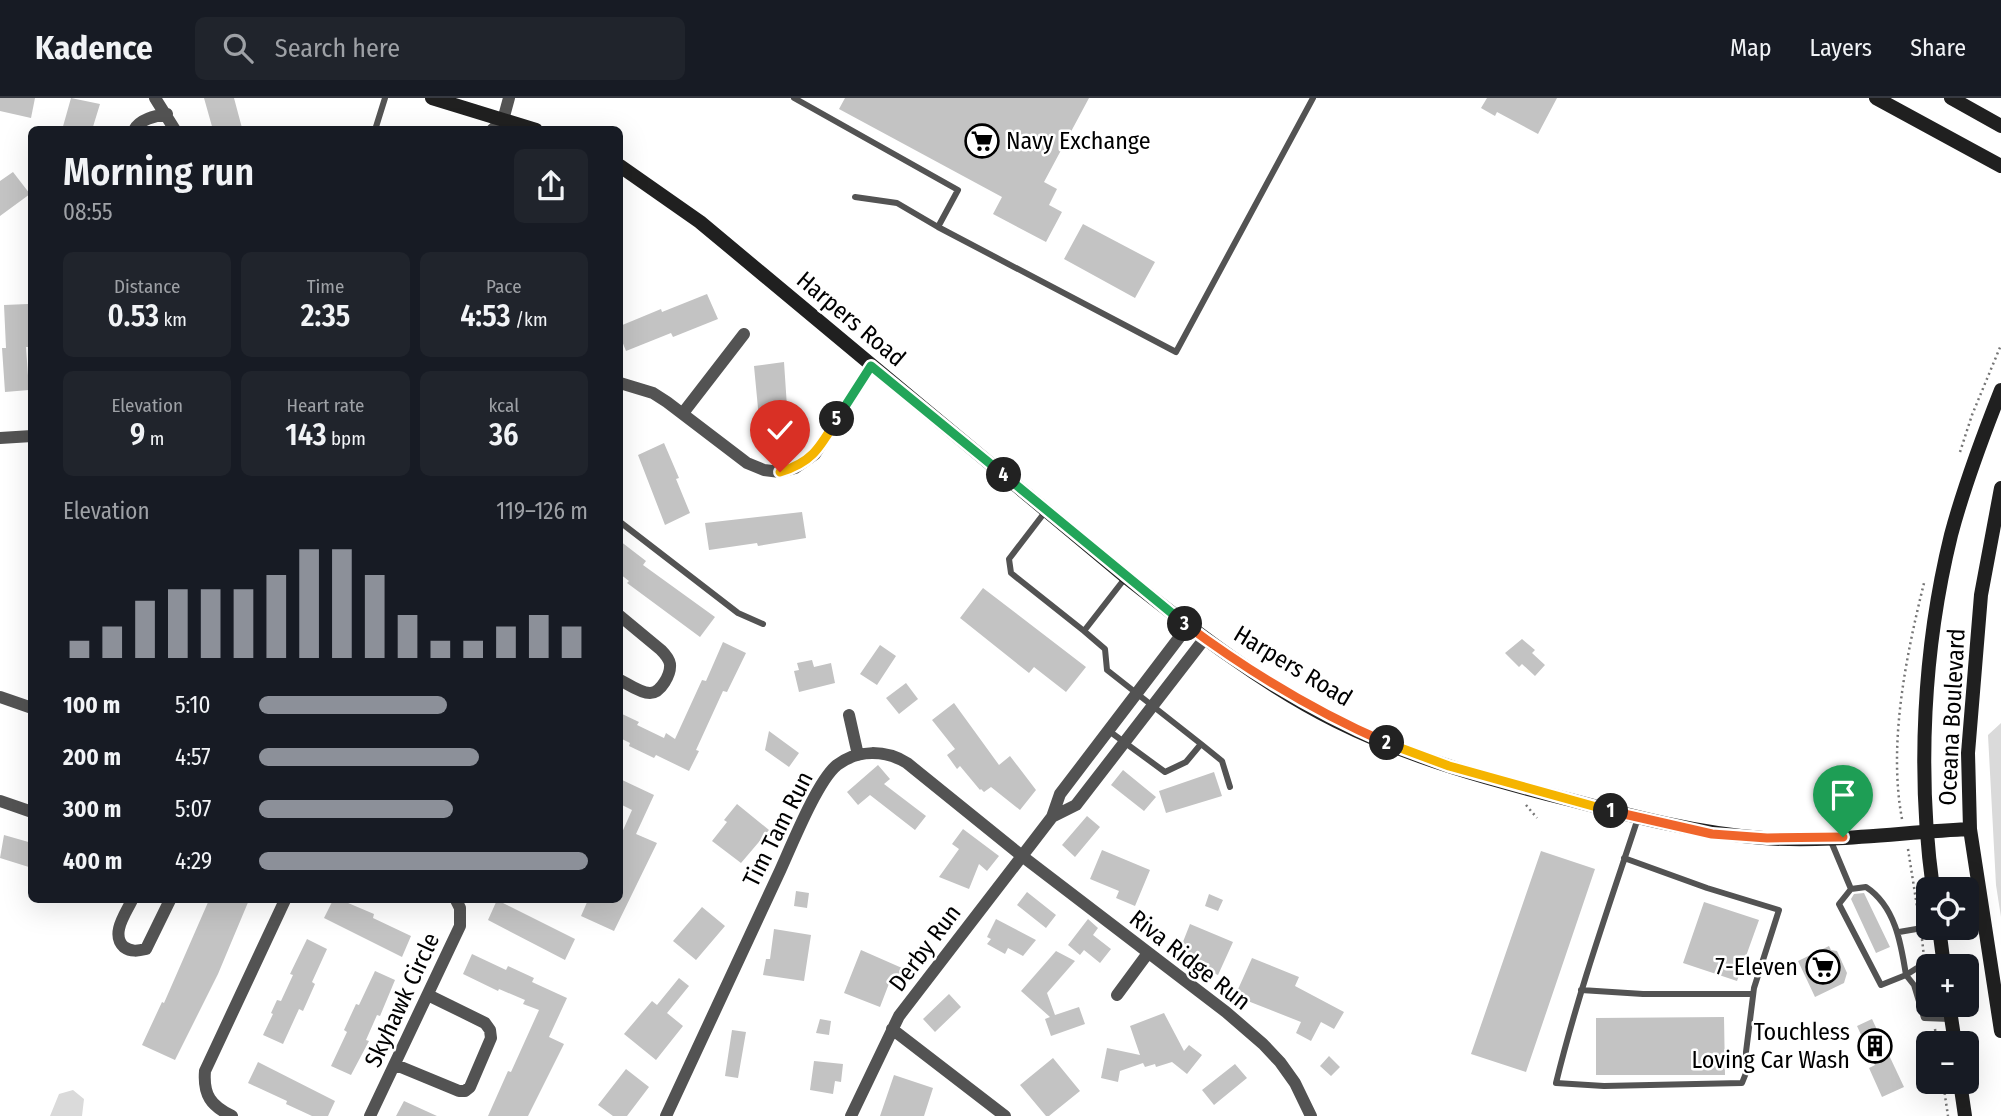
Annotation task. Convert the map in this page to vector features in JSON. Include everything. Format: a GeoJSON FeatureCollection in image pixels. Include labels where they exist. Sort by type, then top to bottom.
{"type":"FeatureCollection","features":[{"type":"Feature","properties":{"kind":"street"},"geometry":{"type":"LineString","coordinates":[[155,98],[173,126]]}},
{"type":"Feature","properties":{"kind":"street"},"geometry":{"type":"LineString","coordinates":[[432,98],[500,126],[509,98]]}},
{"type":"Feature","properties":{"kind":"street"},"geometry":{"type":"LineString","coordinates":[[1876,98],[1977,155],[2001,178]]}},
{"type":"Feature","properties":{"kind":"street"},"geometry":{"type":"LineString","coordinates":[[1951,98],[2001,126]]}},
{"type":"Feature","properties":{"kind":"street"},"geometry":{"type":"LineString","coordinates":[[136,126],[153,116],[166,114]]}},
{"type":"Feature","properties":{"kind":"street"},"geometry":{"type":"LineString","coordinates":[[1939,133],[2001,166]]}},
{"type":"Feature","properties":{"kind":"street","name":"Harpers Road"},"geometry":{"type":"LineString","coordinates":[[623,168],[700,222],[1188,626],[1231,657],[1335,721],[1449,766],[1508,784],[1637,818],[1712,834],[1767,838],[1830,837],[1970,829]]}},
{"type":"Feature","properties":{"kind":"street"},"geometry":{"type":"LineString","coordinates":[[682,413],[744,334]]}},
{"type":"Feature","properties":{"kind":"street"},"geometry":{"type":"LineString","coordinates":[[623,384],[653,393],[747,463],[764,470],[780,472],[795,468],[815,454],[871,366]]}},
{"type":"Feature","properties":{"kind":"street","name":"Oceana Boulevard"},"geometry":{"type":"LineString","coordinates":[[1932,877],[1928,831],[1926,724],[1931,652],[1942,580],[1964,490],[2001,390]]}},
{"type":"Feature","properties":{"kind":"street"},"geometry":{"type":"LineString","coordinates":[[0,438],[28,436]]}},
{"type":"Feature","properties":{"kind":"street","name":"Oceana Boulevard"},"geometry":{"type":"LineString","coordinates":[[2001,488],[1981,595],[1968,753],[1970,829],[2001,1031]]}},
{"type":"Feature","properties":{"kind":"street"},"geometry":{"type":"LineString","coordinates":[[623,618],[661,650],[670,664],[660,690],[653,693],[646,693],[623,682]]}},
{"type":"Feature","properties":{"kind":"street","name":"Derby Run"},"geometry":{"type":"LineString","coordinates":[[851,1116],[899,1016],[1052,817],[1060,794],[1188,626]]}},
{"type":"Feature","properties":{"kind":"street","name":"Derby Run"},"geometry":{"type":"LineString","coordinates":[[1052,817],[1076,805],[1205,638]]}},
{"type":"Feature","properties":{"kind":"street"},"geometry":{"type":"LineString","coordinates":[[0,697],[28,707]]}},
{"type":"Feature","properties":{"kind":"street"},"geometry":{"type":"LineString","coordinates":[[849,715],[858,755],[872,752],[900,759],[1022,856]]}},
{"type":"Feature","properties":{"kind":"street","name":"Tim Tam Run"},"geometry":{"type":"LineString","coordinates":[[666,1116],[825,778],[844,760],[858,755]]}},
{"type":"Feature","properties":{"kind":"street"},"geometry":{"type":"LineString","coordinates":[[0,801],[28,811]]}},
{"type":"Feature","properties":{"kind":"street","name":"Riva Ridge Run"},"geometry":{"type":"LineString","coordinates":[[1022,856],[1264,1044],[1294,1083],[1311,1116]]}},
{"type":"Feature","properties":{"kind":"street"},"geometry":{"type":"LineString","coordinates":[[131,903],[118,930],[118,938],[128,950],[138,951],[146,949],[169,903]]}},
{"type":"Feature","properties":{"kind":"street"},"geometry":{"type":"LineString","coordinates":[[232,1116],[212,1104],[207,1095],[205,1071],[284,903]]}},
{"type":"Feature","properties":{"kind":"street","name":"Skyhawk Circle"},"geometry":{"type":"LineString","coordinates":[[370,1116],[460,926],[461,917],[457,903]]}},
{"type":"Feature","properties":{"kind":"street"},"geometry":{"type":"LineString","coordinates":[[1117,995],[1148,953]]}},
{"type":"Feature","properties":{"kind":"street"},"geometry":{"type":"LineString","coordinates":[[396,1065],[459,1091],[470,1087],[491,1038],[490,1030],[485,1023],[428,995]]}},
{"type":"Feature","properties":{"kind":"street"},"geometry":{"type":"LineString","coordinates":[[892,1030],[1004,1116]]}},
{"type":"Feature","properties":{"kind":"street"},"geometry":{"type":"LineString","coordinates":[[1962,1094],[1965,1116]]}},
{"type":"Feature","properties":{"kind":"lane"},"geometry":{"type":"LineString","coordinates":[[376,126],[385,98]]}},
{"type":"Feature","properties":{"kind":"lane"},"geometry":{"type":"LineString","coordinates":[[794,98],[958,190],[938,227]]}},
{"type":"Feature","properties":{"kind":"lane"},"geometry":{"type":"LineString","coordinates":[[855,197],[897,203],[1176,352],[1313,98]]}},
{"type":"Feature","properties":{"kind":"lane"},"geometry":{"type":"LineString","coordinates":[[1046,510],[1009,559],[1011,573],[1105,649],[1107,670],[1222,761],[1230,787]]}},
{"type":"Feature","properties":{"kind":"lane"},"geometry":{"type":"LineString","coordinates":[[623,524],[738,613],[763,624]]}},
{"type":"Feature","properties":{"kind":"lane"},"geometry":{"type":"LineString","coordinates":[[1084,631],[1126,577]]}},
{"type":"Feature","properties":{"kind":"lane"},"geometry":{"type":"LineString","coordinates":[[1109,731],[1165,772],[1186,762],[1201,744]]}},
{"type":"Feature","properties":{"kind":"lane"},"geometry":{"type":"LineString","coordinates":[[1624,858],[1779,910],[1753,995],[1746,1073],[1742,1083],[1604,1086],[1556,1083],[1581,990],[1637,818]]}},
{"type":"Feature","properties":{"kind":"lane"},"geometry":{"type":"LineString","coordinates":[[1830,837],[1851,889]]}},
{"type":"Feature","properties":{"kind":"lane"},"geometry":{"type":"LineString","coordinates":[[1916,969],[1906,975],[1881,985],[1839,904],[1851,889],[1866,887],[1878,894],[1899,932],[1906,975],[1916,992]]}},
{"type":"Feature","properties":{"kind":"lane"},"geometry":{"type":"LineString","coordinates":[[1899,932],[1916,928]]}},
{"type":"Feature","properties":{"kind":"lane"},"geometry":{"type":"LineString","coordinates":[[1581,990],[1643,994],[1753,995]]}},
{"type":"Feature","properties":{"kind":"path"},"geometry":{"type":"LineString","coordinates":[[1945,1094],[1948,1116]]}},
{"type":"Feature","properties":{"kind":"shaded area"},"geometry":{"type":"Polygon","coordinates":[[[2001,723],[2001,917],[1996,885],[1988,735],[2001,723]]]}},
{"type":"Feature","properties":{"kind":"shaded area"},"geometry":{"type":"Polygon","coordinates":[[[73,1090],[84,1099],[82,1116],[50,1116],[59,1094],[73,1090]]]}},
{"type":"Feature","properties":{"kind":"building"},"geometry":{"type":"Polygon","coordinates":[[[0,98],[35,98],[31,118],[0,111],[0,98]]]}},
{"type":"Feature","properties":{"kind":"building"},"geometry":{"type":"Polygon","coordinates":[[[71,98],[100,104],[93,126],[63,126],[71,98]]]}},
{"type":"Feature","properties":{"kind":"building"},"geometry":{"type":"Polygon","coordinates":[[[204,98],[234,98],[241,126],[212,126],[204,98]]]}},
{"type":"Feature","properties":{"kind":"building","name":"Navy Exchange"},"geometry":{"type":"Polygon","coordinates":[[[845,98],[1089,98],[1044,182],[1057,189],[1049,205],[1062,212],[1046,242],[993,214],[1002,197],[839,109],[845,98]]]}},
{"type":"Feature","properties":{"kind":"building"},"geometry":{"type":"Polygon","coordinates":[[[1487,98],[1557,98],[1538,134],[1497,112],[1495,116],[1481,108],[1487,98]]]}},
{"type":"Feature","properties":{"kind":"building"},"geometry":{"type":"Polygon","coordinates":[[[13,172],[28,191],[28,195],[0,216],[0,181],[13,172]]]}},
{"type":"Feature","properties":{"kind":"building"},"geometry":{"type":"Polygon","coordinates":[[[1083,224],[1155,262],[1135,298],[1064,259],[1083,224]]]}},
{"type":"Feature","properties":{"kind":"building"},"geometry":{"type":"Polygon","coordinates":[[[707,294],[718,319],[673,337],[671,333],[626,351],[623,344],[623,325],[661,309],[662,312],[707,294]]]}},
{"type":"Feature","properties":{"kind":"building"},"geometry":{"type":"Polygon","coordinates":[[[28,304],[28,390],[5,392],[2,348],[6,348],[4,305],[28,304]]]}},
{"type":"Feature","properties":{"kind":"building"},"geometry":{"type":"Polygon","coordinates":[[[784,362],[789,437],[761,440],[754,366],[784,362]]]}},
{"type":"Feature","properties":{"kind":"building"},"geometry":{"type":"Polygon","coordinates":[[[664,443],[690,513],[665,525],[638,455],[664,443]]]}},
{"type":"Feature","properties":{"kind":"building"},"geometry":{"type":"Polygon","coordinates":[[[802,512],[806,538],[709,550],[705,523],[802,512]]]}},
{"type":"Feature","properties":{"kind":"building"},"geometry":{"type":"Polygon","coordinates":[[[623,543],[646,561],[643,565],[715,617],[700,637],[627,583],[629,581],[623,576],[623,543]]]}},
{"type":"Feature","properties":{"kind":"building"},"geometry":{"type":"Polygon","coordinates":[[[983,588],[1086,667],[1066,692],[1034,667],[1029,673],[960,618],[983,588]]]}},
{"type":"Feature","properties":{"kind":"building"},"geometry":{"type":"Polygon","coordinates":[[[1522,639],[1535,650],[1532,653],[1545,665],[1535,676],[1522,664],[1519,667],[1505,653],[1522,639]]]}},
{"type":"Feature","properties":{"kind":"building"},"geometry":{"type":"Polygon","coordinates":[[[723,642],[746,653],[727,692],[723,691],[689,771],[656,755],[654,758],[629,746],[630,743],[623,740],[623,714],[639,722],[637,725],[664,738],[666,733],[675,739],[702,680],[706,681],[723,642]]]}},
{"type":"Feature","properties":{"kind":"building"},"geometry":{"type":"Polygon","coordinates":[[[880,645],[896,656],[877,685],[860,674],[880,645]]]}},
{"type":"Feature","properties":{"kind":"building"},"geometry":{"type":"Polygon","coordinates":[[[812,660],[814,667],[831,663],[835,683],[799,692],[794,671],[799,670],[797,663],[812,660]]]}},
{"type":"Feature","properties":{"kind":"building"},"geometry":{"type":"Polygon","coordinates":[[[906,683],[918,699],[899,714],[886,698],[906,683]]]}},
{"type":"Feature","properties":{"kind":"building"},"geometry":{"type":"Polygon","coordinates":[[[954,703],[999,765],[1010,756],[1036,790],[1020,810],[991,787],[984,792],[980,790],[960,766],[957,769],[947,755],[955,749],[932,720],[954,703]]]}},
{"type":"Feature","properties":{"kind":"building"},"geometry":{"type":"Polygon","coordinates":[[[769,731],[799,753],[789,767],[765,750],[769,731]]]}},
{"type":"Feature","properties":{"kind":"building"},"geometry":{"type":"Polygon","coordinates":[[[878,765],[890,779],[884,784],[926,816],[915,830],[870,795],[858,805],[847,792],[878,765]]]}},
{"type":"Feature","properties":{"kind":"building"},"geometry":{"type":"Polygon","coordinates":[[[1123,770],[1156,797],[1144,811],[1111,785],[1123,770]]]}},
{"type":"Feature","properties":{"kind":"building"},"geometry":{"type":"Polygon","coordinates":[[[1214,772],[1222,796],[1166,813],[1159,791],[1214,772]]]}},
{"type":"Feature","properties":{"kind":"building"},"geometry":{"type":"Polygon","coordinates":[[[623,780],[654,795],[636,834],[657,843],[614,931],[581,916],[587,903],[623,903],[623,830],[632,810],[623,806],[623,780]]]}},
{"type":"Feature","properties":{"kind":"building"},"geometry":{"type":"Polygon","coordinates":[[[737,804],[769,830],[741,863],[712,841],[737,804]]]}},
{"type":"Feature","properties":{"kind":"building"},"geometry":{"type":"Polygon","coordinates":[[[1087,816],[1100,827],[1075,857],[1062,845],[1087,816]]]}},
{"type":"Feature","properties":{"kind":"building"},"geometry":{"type":"Polygon","coordinates":[[[963,829],[999,856],[987,871],[979,864],[969,889],[939,877],[959,849],[952,844],[963,829]]]}},
{"type":"Feature","properties":{"kind":"building"},"geometry":{"type":"Polygon","coordinates":[[[4,835],[28,842],[28,867],[0,858],[4,835]]]}},
{"type":"Feature","properties":{"kind":"building"},"geometry":{"type":"Polygon","coordinates":[[[1102,850],[1150,870],[1135,906],[1116,898],[1119,891],[1090,879],[1102,850]]]}},
{"type":"Feature","properties":{"kind":"building"},"geometry":{"type":"Polygon","coordinates":[[[1541,851],[1595,869],[1526,1072],[1471,1054],[1541,851]]]}},
{"type":"Feature","properties":{"kind":"building"},"geometry":{"type":"Polygon","coordinates":[[[796,891],[809,893],[807,908],[794,906],[796,891]]]}},
{"type":"Feature","properties":{"kind":"building"},"geometry":{"type":"Polygon","coordinates":[[[1027,892],[1056,915],[1046,928],[1017,905],[1027,892]]]}},
{"type":"Feature","properties":{"kind":"building","name":"7-Eleven"},"geometry":{"type":"Polygon","coordinates":[[[1864,893],[1890,947],[1876,953],[1851,899],[1854,894],[1864,893]]]}},
{"type":"Feature","properties":{"kind":"building"},"geometry":{"type":"Polygon","coordinates":[[[1209,894],[1223,900],[1218,911],[1205,906],[1209,894]]]}},
{"type":"Feature","properties":{"kind":"building"},"geometry":{"type":"Polygon","coordinates":[[[1704,902],[1759,920],[1737,981],[1683,963],[1704,902]]]}},
{"type":"Feature","properties":{"kind":"building"},"geometry":{"type":"Polygon","coordinates":[[[208,903],[248,903],[218,974],[175,1060],[142,1045],[162,1002],[164,1003],[208,903]]]}},
{"type":"Feature","properties":{"kind":"building"},"geometry":{"type":"Polygon","coordinates":[[[332,903],[348,903],[374,914],[373,918],[411,936],[402,957],[324,918],[332,903]]]}},
{"type":"Feature","properties":{"kind":"building"},"geometry":{"type":"Polygon","coordinates":[[[496,903],[503,903],[575,939],[565,960],[488,920],[496,903]]]}},
{"type":"Feature","properties":{"kind":"building"},"geometry":{"type":"Polygon","coordinates":[[[702,907],[725,926],[696,960],[673,941],[702,907]]]}},
{"type":"Feature","properties":{"kind":"building"},"geometry":{"type":"Polygon","coordinates":[[[996,919],[1036,940],[1023,956],[1008,948],[1005,954],[987,944],[991,939],[987,937],[996,919]]]}},
{"type":"Feature","properties":{"kind":"building"},"geometry":{"type":"Polygon","coordinates":[[[1088,919],[1098,928],[1093,935],[1111,949],[1100,963],[1084,950],[1080,955],[1068,945],[1088,919]]]}},
{"type":"Feature","properties":{"kind":"building"},"geometry":{"type":"Polygon","coordinates":[[[1190,924],[1233,942],[1218,975],[1202,968],[1204,962],[1179,952],[1190,924]]]}},
{"type":"Feature","properties":{"kind":"building"},"geometry":{"type":"Polygon","coordinates":[[[774,929],[811,935],[804,981],[763,975],[766,959],[770,959],[774,929]]]}},
{"type":"Feature","properties":{"kind":"building"},"geometry":{"type":"Polygon","coordinates":[[[307,939],[327,949],[303,1011],[299,1009],[283,1044],[263,1035],[277,1000],[281,1001],[293,975],[290,974],[307,939]]]}},
{"type":"Feature","properties":{"kind":"building","name":"7-Eleven"},"geometry":{"type":"Polygon","coordinates":[[[1829,946],[1831,950],[1837,951],[1847,973],[1844,983],[1815,997],[1798,961],[1829,946]]]}},
{"type":"Feature","properties":{"kind":"building"},"geometry":{"type":"Polygon","coordinates":[[[861,950],[902,968],[896,984],[890,981],[880,1007],[844,993],[861,950]]]}},
{"type":"Feature","properties":{"kind":"building"},"geometry":{"type":"Polygon","coordinates":[[[1056,951],[1075,961],[1047,993],[1055,1015],[1079,1007],[1085,1024],[1051,1036],[1045,1019],[1050,1017],[1021,991],[1056,951]]]}},
{"type":"Feature","properties":{"kind":"building"},"geometry":{"type":"Polygon","coordinates":[[[472,954],[506,970],[508,966],[534,978],[532,982],[567,998],[549,1037],[564,1044],[528,1116],[488,1116],[539,1010],[523,1004],[525,1000],[499,989],[498,991],[463,974],[472,954]]]}},
{"type":"Feature","properties":{"kind":"building"},"geometry":{"type":"Polygon","coordinates":[[[1252,958],[1299,977],[1295,986],[1344,1012],[1334,1029],[1321,1022],[1311,1041],[1296,1033],[1301,1022],[1235,996],[1252,958]]]}},
{"type":"Feature","properties":{"kind":"building"},"geometry":{"type":"Polygon","coordinates":[[[375,971],[395,980],[351,1075],[331,1066],[347,1032],[344,1030],[356,1004],[359,1005],[375,971]]]}},
{"type":"Feature","properties":{"kind":"building"},"geometry":{"type":"Polygon","coordinates":[[[679,978],[689,986],[667,1013],[683,1026],[656,1060],[624,1034],[652,1001],[657,1005],[679,978]]]}},
{"type":"Feature","properties":{"kind":"building"},"geometry":{"type":"Polygon","coordinates":[[[949,994],[961,1007],[935,1032],[923,1019],[949,994]]]}},
{"type":"Feature","properties":{"kind":"building"},"geometry":{"type":"Polygon","coordinates":[[[1164,1013],[1184,1051],[1189,1045],[1202,1055],[1187,1074],[1172,1062],[1156,1067],[1155,1064],[1145,1067],[1143,1063],[1120,1071],[1118,1082],[1101,1078],[1107,1048],[1140,1055],[1130,1026],[1164,1013]]]}},
{"type":"Feature","properties":{"kind":"building"},"geometry":{"type":"Polygon","coordinates":[[[1724,1017],[1725,1075],[1596,1075],[1596,1018],[1724,1017]]]}},
{"type":"Feature","properties":{"kind":"building"},"geometry":{"type":"Polygon","coordinates":[[[820,1019],[831,1021],[829,1035],[816,1033],[820,1019]]]}},
{"type":"Feature","properties":{"kind":"building","name":"Touchless Loving Car Wash"},"geometry":{"type":"Polygon","coordinates":[[[1872,1019],[1904,1087],[1882,1097],[1869,1068],[1875,1065],[1857,1026],[1872,1019]]]}},
{"type":"Feature","properties":{"kind":"building"},"geometry":{"type":"Polygon","coordinates":[[[732,1030],[746,1032],[738,1078],[725,1076],[732,1030]]]}},
{"type":"Feature","properties":{"kind":"building"},"geometry":{"type":"Polygon","coordinates":[[[1329,1056],[1340,1067],[1331,1076],[1320,1066],[1329,1056]]]}},
{"type":"Feature","properties":{"kind":"building"},"geometry":{"type":"Polygon","coordinates":[[[1053,1058],[1080,1091],[1046,1116],[1020,1085],[1053,1058]]]}},
{"type":"Feature","properties":{"kind":"building"},"geometry":{"type":"Polygon","coordinates":[[[814,1061],[843,1064],[841,1082],[835,1081],[833,1094],[810,1090],[814,1061]]]}},
{"type":"Feature","properties":{"kind":"building"},"geometry":{"type":"Polygon","coordinates":[[[258,1062],[335,1101],[328,1116],[312,1116],[248,1083],[258,1062]]]}},
{"type":"Feature","properties":{"kind":"building"},"geometry":{"type":"Polygon","coordinates":[[[1235,1064],[1247,1078],[1214,1105],[1202,1090],[1235,1064]]]}},
{"type":"Feature","properties":{"kind":"building"},"geometry":{"type":"Polygon","coordinates":[[[626,1069],[649,1087],[627,1116],[613,1116],[598,1105],[626,1069]]]}},
{"type":"Feature","properties":{"kind":"building"},"geometry":{"type":"Polygon","coordinates":[[[894,1075],[933,1088],[924,1116],[880,1116],[894,1075]]]}},
{"type":"Feature","properties":{"kind":"building"},"geometry":{"type":"Polygon","coordinates":[[[404,1101],[437,1116],[396,1116],[404,1101]]]}},
{"type":"Feature","properties":{"kind":"place","name":"Navy Exchange"},"geometry":{"type":"Point","coordinates":[982,141]}},
{"type":"Feature","properties":{"kind":"place","name":"7-Eleven"},"geometry":{"type":"Point","coordinates":[1823,967]}},
{"type":"Feature","properties":{"kind":"place","name":"Touchless Loving Car Wash"},"geometry":{"type":"Point","coordinates":[1875,1046]}},
{"type":"Feature","properties":{"kind":"route"},"geometry":{"type":"LineString","coordinates":[[780,472],[805,463],[815,454],[871,366],[1188,626],[1231,657],[1335,721],[1449,766],[1637,818],[1712,834],[1767,838],[1843,837]]}}]}
